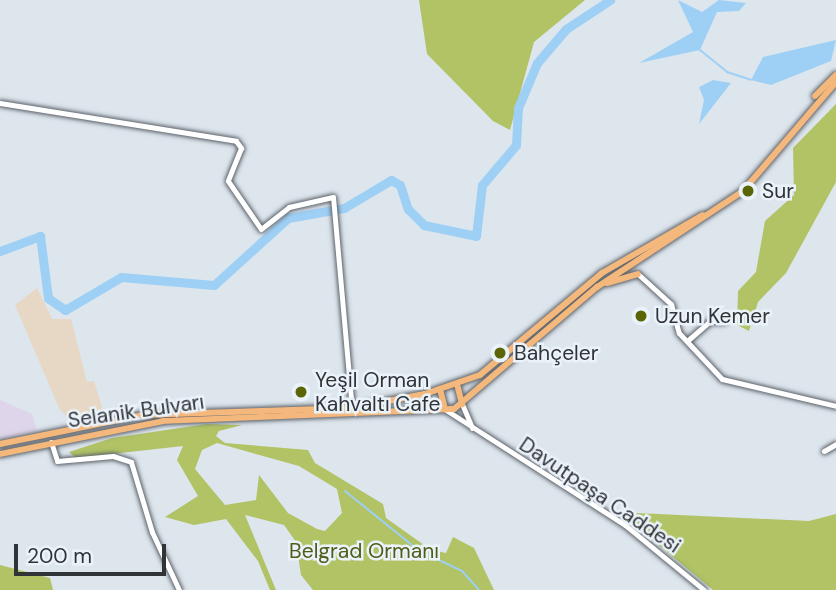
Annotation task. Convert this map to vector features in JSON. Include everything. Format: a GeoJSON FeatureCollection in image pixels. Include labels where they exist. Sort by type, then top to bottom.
{"type":"FeatureCollection","features":[{"type":"Feature","properties":{"kind":"main road"},"geometry":{"type":"LineString","coordinates":[[457,384],[462,404],[597,287],[750,184],[836,75]]}},
{"type":"Feature","properties":{"kind":"main road"},"geometry":{"type":"LineString","coordinates":[[823,90],[836,82]]}},
{"type":"Feature","properties":{"kind":"main road","name":"Selanik Bulvarı"},"geometry":{"type":"LineString","coordinates":[[0,444],[169,412],[352,408],[440,389],[480,375],[630,256],[730,197],[823,90]]}},
{"type":"Feature","properties":{"kind":"main road"},"geometry":{"type":"LineString","coordinates":[[637,260],[630,256],[630,264],[638,274]]}},
{"type":"Feature","properties":{"kind":"main road"},"geometry":{"type":"LineString","coordinates":[[637,260],[638,274]]}},
{"type":"Feature","properties":{"kind":"main road"},"geometry":{"type":"LineString","coordinates":[[597,287],[638,274]]}},
{"type":"Feature","properties":{"kind":"main road"},"geometry":{"type":"LineString","coordinates":[[440,389],[446,410]]}},
{"type":"Feature","properties":{"kind":"main road","name":"Selanik Bulvarı"},"geometry":{"type":"LineString","coordinates":[[0,453],[191,418],[446,410],[462,404]]}},
{"type":"Feature","properties":{"kind":"street"},"geometry":{"type":"LineString","coordinates":[[0,103],[236,141],[241,148],[228,181],[261,229],[289,207],[333,200],[352,408]]}},
{"type":"Feature","properties":{"kind":"street"},"geometry":{"type":"LineString","coordinates":[[638,274],[671,304],[687,341],[722,379],[836,405]]}},
{"type":"Feature","properties":{"kind":"street"},"geometry":{"type":"LineString","coordinates":[[687,341],[710,321],[724,321]]}},
{"type":"Feature","properties":{"kind":"street"},"geometry":{"type":"LineString","coordinates":[[462,404],[474,431]]}},
{"type":"Feature","properties":{"kind":"street","name":"Davutpaşa Caddesi"},"geometry":{"type":"LineString","coordinates":[[446,410],[474,431],[632,531],[704,590]]}},
{"type":"Feature","properties":{"kind":"street"},"geometry":{"type":"LineString","coordinates":[[51,442],[57,461],[113,456],[131,462],[152,532],[179,590]]}},
{"type":"Feature","properties":{"kind":"street"},"geometry":{"type":"LineString","coordinates":[[824,451],[836,444]]}},
{"type":"Feature","properties":{"kind":"shaded area"},"geometry":{"type":"Polygon","coordinates":[[[37,288],[52,319],[71,319],[87,382],[94,381],[106,420],[75,428],[59,408],[15,305],[37,288]]]}},
{"type":"Feature","properties":{"kind":"shaded area"},"geometry":{"type":"Polygon","coordinates":[[[0,400],[32,414],[37,431],[0,439],[0,400]]]}},
{"type":"Feature","properties":{"kind":"green space"},"geometry":{"type":"Polygon","coordinates":[[[419,0],[585,0],[534,42],[510,130],[493,121],[427,54],[419,0]]]}},
{"type":"Feature","properties":{"kind":"green space"},"geometry":{"type":"Polygon","coordinates":[[[836,104],[836,182],[786,273],[758,302],[749,331],[737,325],[738,291],[756,272],[765,221],[794,195],[793,148],[836,104]]]}},
{"type":"Feature","properties":{"kind":"green space","name":"Belgrad Ormanı"},"geometry":{"type":"Polygon","coordinates":[[[207,424],[242,425],[219,431],[216,436],[225,443],[308,450],[315,463],[383,504],[386,518],[431,550],[446,553],[453,537],[474,548],[494,590],[313,590],[301,575],[296,542],[284,525],[245,515],[276,590],[270,590],[258,561],[226,519],[194,525],[165,517],[198,496],[177,460],[183,446],[76,458],[69,452],[112,438],[207,424]],[[217,443],[202,450],[195,469],[225,505],[256,500],[259,475],[288,513],[325,531],[342,513],[337,489],[299,466],[217,443]]]}},
{"type":"Feature","properties":{"kind":"green space"},"geometry":{"type":"Polygon","coordinates":[[[637,513],[809,521],[836,514],[836,590],[713,590],[632,523],[637,513]]]}},
{"type":"Feature","properties":{"kind":"green space"},"geometry":{"type":"Polygon","coordinates":[[[0,565],[50,578],[53,590],[0,590],[0,565]]]}},
{"type":"Feature","properties":{"kind":"water"},"geometry":{"type":"Polygon","coordinates":[[[678,0],[702,12],[719,0],[746,3],[739,11],[717,12],[700,50],[639,63],[693,32],[678,0]]]}},
{"type":"Feature","properties":{"kind":"water"},"geometry":{"type":"Polygon","coordinates":[[[836,40],[831,61],[771,85],[751,80],[763,57],[836,40]]]}},
{"type":"Feature","properties":{"kind":"water"},"geometry":{"type":"Polygon","coordinates":[[[713,80],[731,83],[699,124],[704,100],[699,87],[713,80]]]}},
{"type":"Feature","properties":{"kind":"waterway"},"geometry":{"type":"LineString","coordinates":[[0,251],[40,236],[48,298],[65,310],[121,277],[214,285],[288,218],[344,208],[391,180],[400,185],[408,209],[424,225],[476,236],[482,185],[516,145],[518,108],[537,63],[566,29],[610,0]]}},
{"type":"Feature","properties":{"kind":"waterway"},"geometry":{"type":"LineString","coordinates":[[700,50],[727,72],[751,80]]}},
{"type":"Feature","properties":{"kind":"waterway"},"geometry":{"type":"LineString","coordinates":[[345,491],[418,550],[462,571],[479,590]]}},
{"type":"Feature","properties":{"kind":"place","name":"Sur"},"geometry":{"type":"Point","coordinates":[748,191]}},
{"type":"Feature","properties":{"kind":"place","name":"Uzun Kemer"},"geometry":{"type":"Point","coordinates":[641,316]}},
{"type":"Feature","properties":{"kind":"place","name":"Bahçeler"},"geometry":{"type":"Point","coordinates":[500,353]}},
{"type":"Feature","properties":{"kind":"place","name":"Yeşil Orman Kahvaltı Cafe"},"geometry":{"type":"Point","coordinates":[301,392]}}]}
